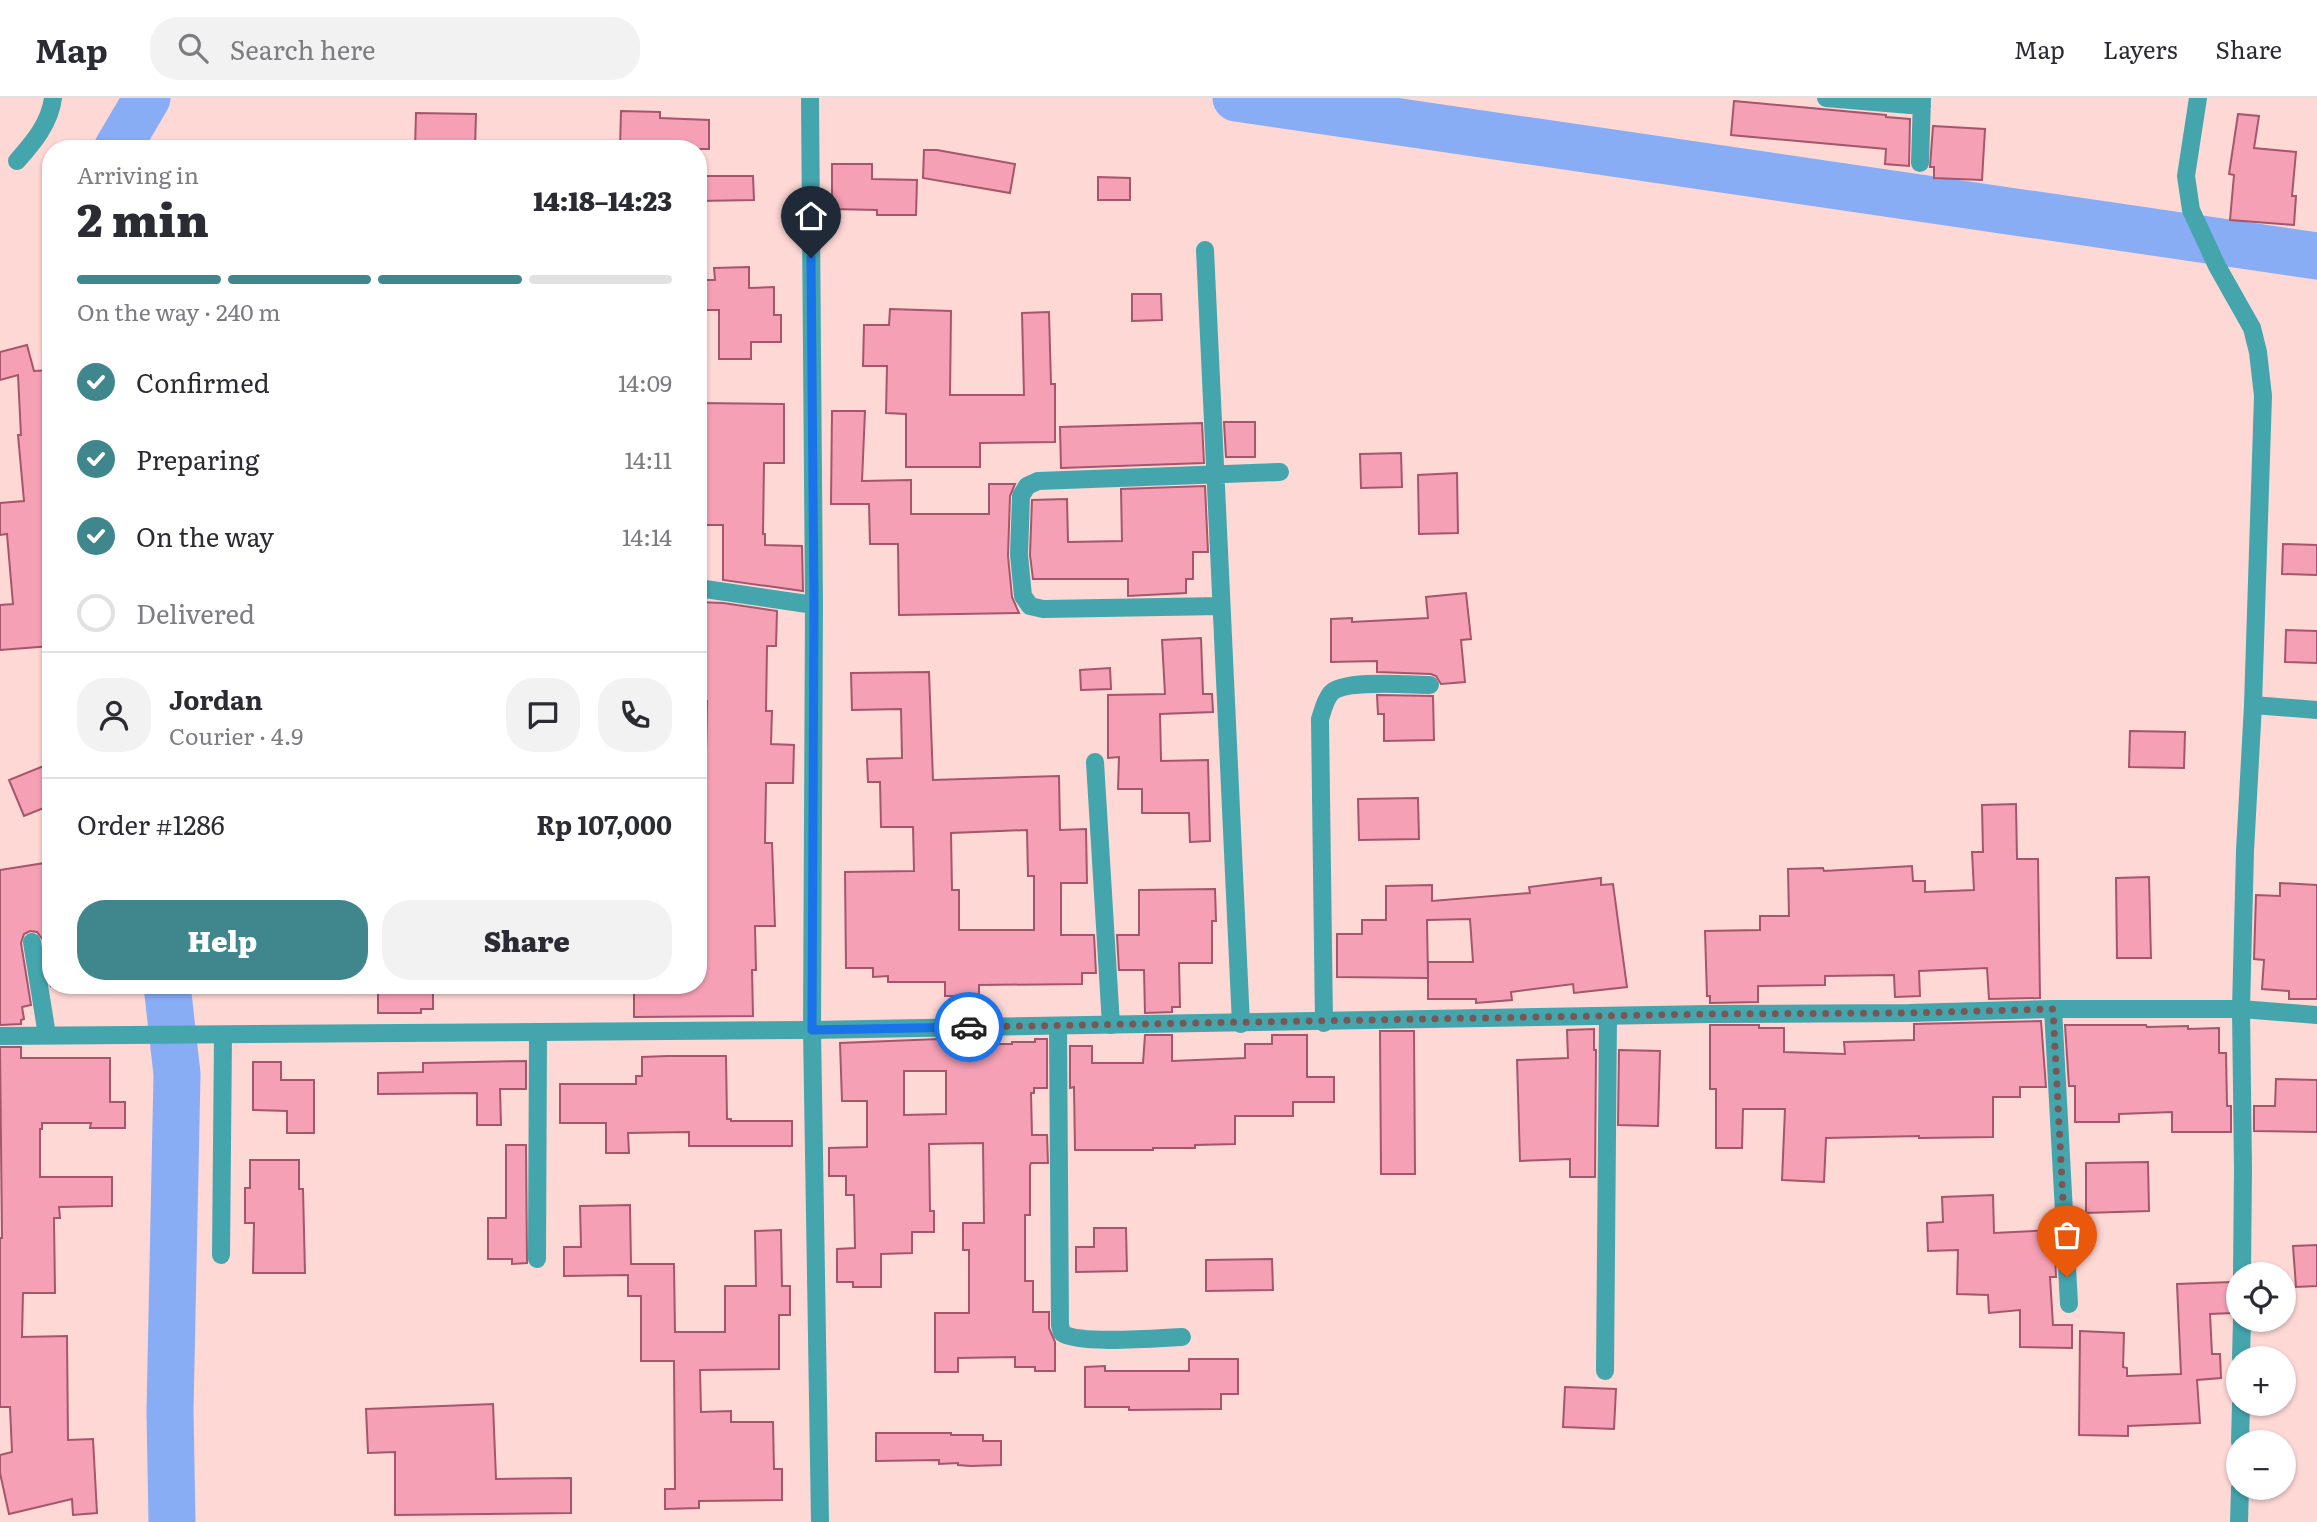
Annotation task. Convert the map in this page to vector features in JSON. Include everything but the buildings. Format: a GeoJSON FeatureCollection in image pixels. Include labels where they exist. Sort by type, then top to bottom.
{"type":"FeatureCollection","features":[{"type":"Feature","properties":{"kind":"street"},"geometry":{"type":"LineString","coordinates":[[17,161],[36,140],[47,120],[53,98]]}},
{"type":"Feature","properties":{"kind":"street"},"geometry":{"type":"LineString","coordinates":[[810,98],[814,605],[812,1030],[820,1522]]}},
{"type":"Feature","properties":{"kind":"street"},"geometry":{"type":"LineString","coordinates":[[1826,98],[1922,102],[1920,163]]}},
{"type":"Feature","properties":{"kind":"street"},"geometry":{"type":"LineString","coordinates":[[2197,98],[2186,176],[2191,210],[2217,266],[2252,328],[2263,396],[2241,1010],[2242,1262]]}},
{"type":"Feature","properties":{"kind":"street"},"geometry":{"type":"LineString","coordinates":[[1205,250],[1241,1024]]}},
{"type":"Feature","properties":{"kind":"street"},"geometry":{"type":"LineString","coordinates":[[1222,607],[1043,609],[1030,606],[1023,596],[1019,555],[1021,496],[1027,486],[1038,481],[1280,472]]}},
{"type":"Feature","properties":{"kind":"street"},"geometry":{"type":"LineString","coordinates":[[707,589],[814,605]]}},
{"type":"Feature","properties":{"kind":"street"},"geometry":{"type":"LineString","coordinates":[[1325,1023],[1322,712],[1332,692],[1348,685],[1430,685]]}},
{"type":"Feature","properties":{"kind":"street"},"geometry":{"type":"LineString","coordinates":[[2253,705],[2317,710]]}},
{"type":"Feature","properties":{"kind":"street"},"geometry":{"type":"LineString","coordinates":[[1095,762],[1111,1025]]}},
{"type":"Feature","properties":{"kind":"street"},"geometry":{"type":"LineString","coordinates":[[32,942],[47,1035]]}},
{"type":"Feature","properties":{"kind":"street"},"geometry":{"type":"LineString","coordinates":[[2053,1009],[2069,1304]]}},
{"type":"Feature","properties":{"kind":"street"},"geometry":{"type":"LineString","coordinates":[[0,1036],[812,1030],[2053,1009],[2241,1010],[2317,1015]]}},
{"type":"Feature","properties":{"kind":"street"},"geometry":{"type":"LineString","coordinates":[[1605,1371],[1608,1016]]}},
{"type":"Feature","properties":{"kind":"street"},"geometry":{"type":"LineString","coordinates":[[1058,1026],[1062,1333],[1069,1338],[1088,1339],[1182,1338]]}},
{"type":"Feature","properties":{"kind":"street"},"geometry":{"type":"LineString","coordinates":[[537,1259],[538,1032]]}},
{"type":"Feature","properties":{"kind":"street"},"geometry":{"type":"LineString","coordinates":[[217,1035],[221,1255]]}},
{"type":"Feature","properties":{"kind":"street"},"geometry":{"type":"LineString","coordinates":[[2239,1500],[2239,1522]]}},
{"type":"Feature","properties":{"kind":"waterway"},"geometry":{"type":"LineString","coordinates":[[122,140],[147,98]]}},
{"type":"Feature","properties":{"kind":"waterway"},"geometry":{"type":"LineString","coordinates":[[1236,98],[2317,256]]}},
{"type":"Feature","properties":{"kind":"waterway"},"geometry":{"type":"LineString","coordinates":[[168,994],[177,1074],[170,1411],[172,1522]]}},
{"type":"Feature","properties":{"kind":"way so far"},"geometry":{"type":"LineString","coordinates":[[969,1027],[2053,1009],[2067,1277]]}},
{"type":"Feature","properties":{"kind":"route"},"geometry":{"type":"LineString","coordinates":[[811,258],[814,605],[812,1030],[969,1027]]}}]}
